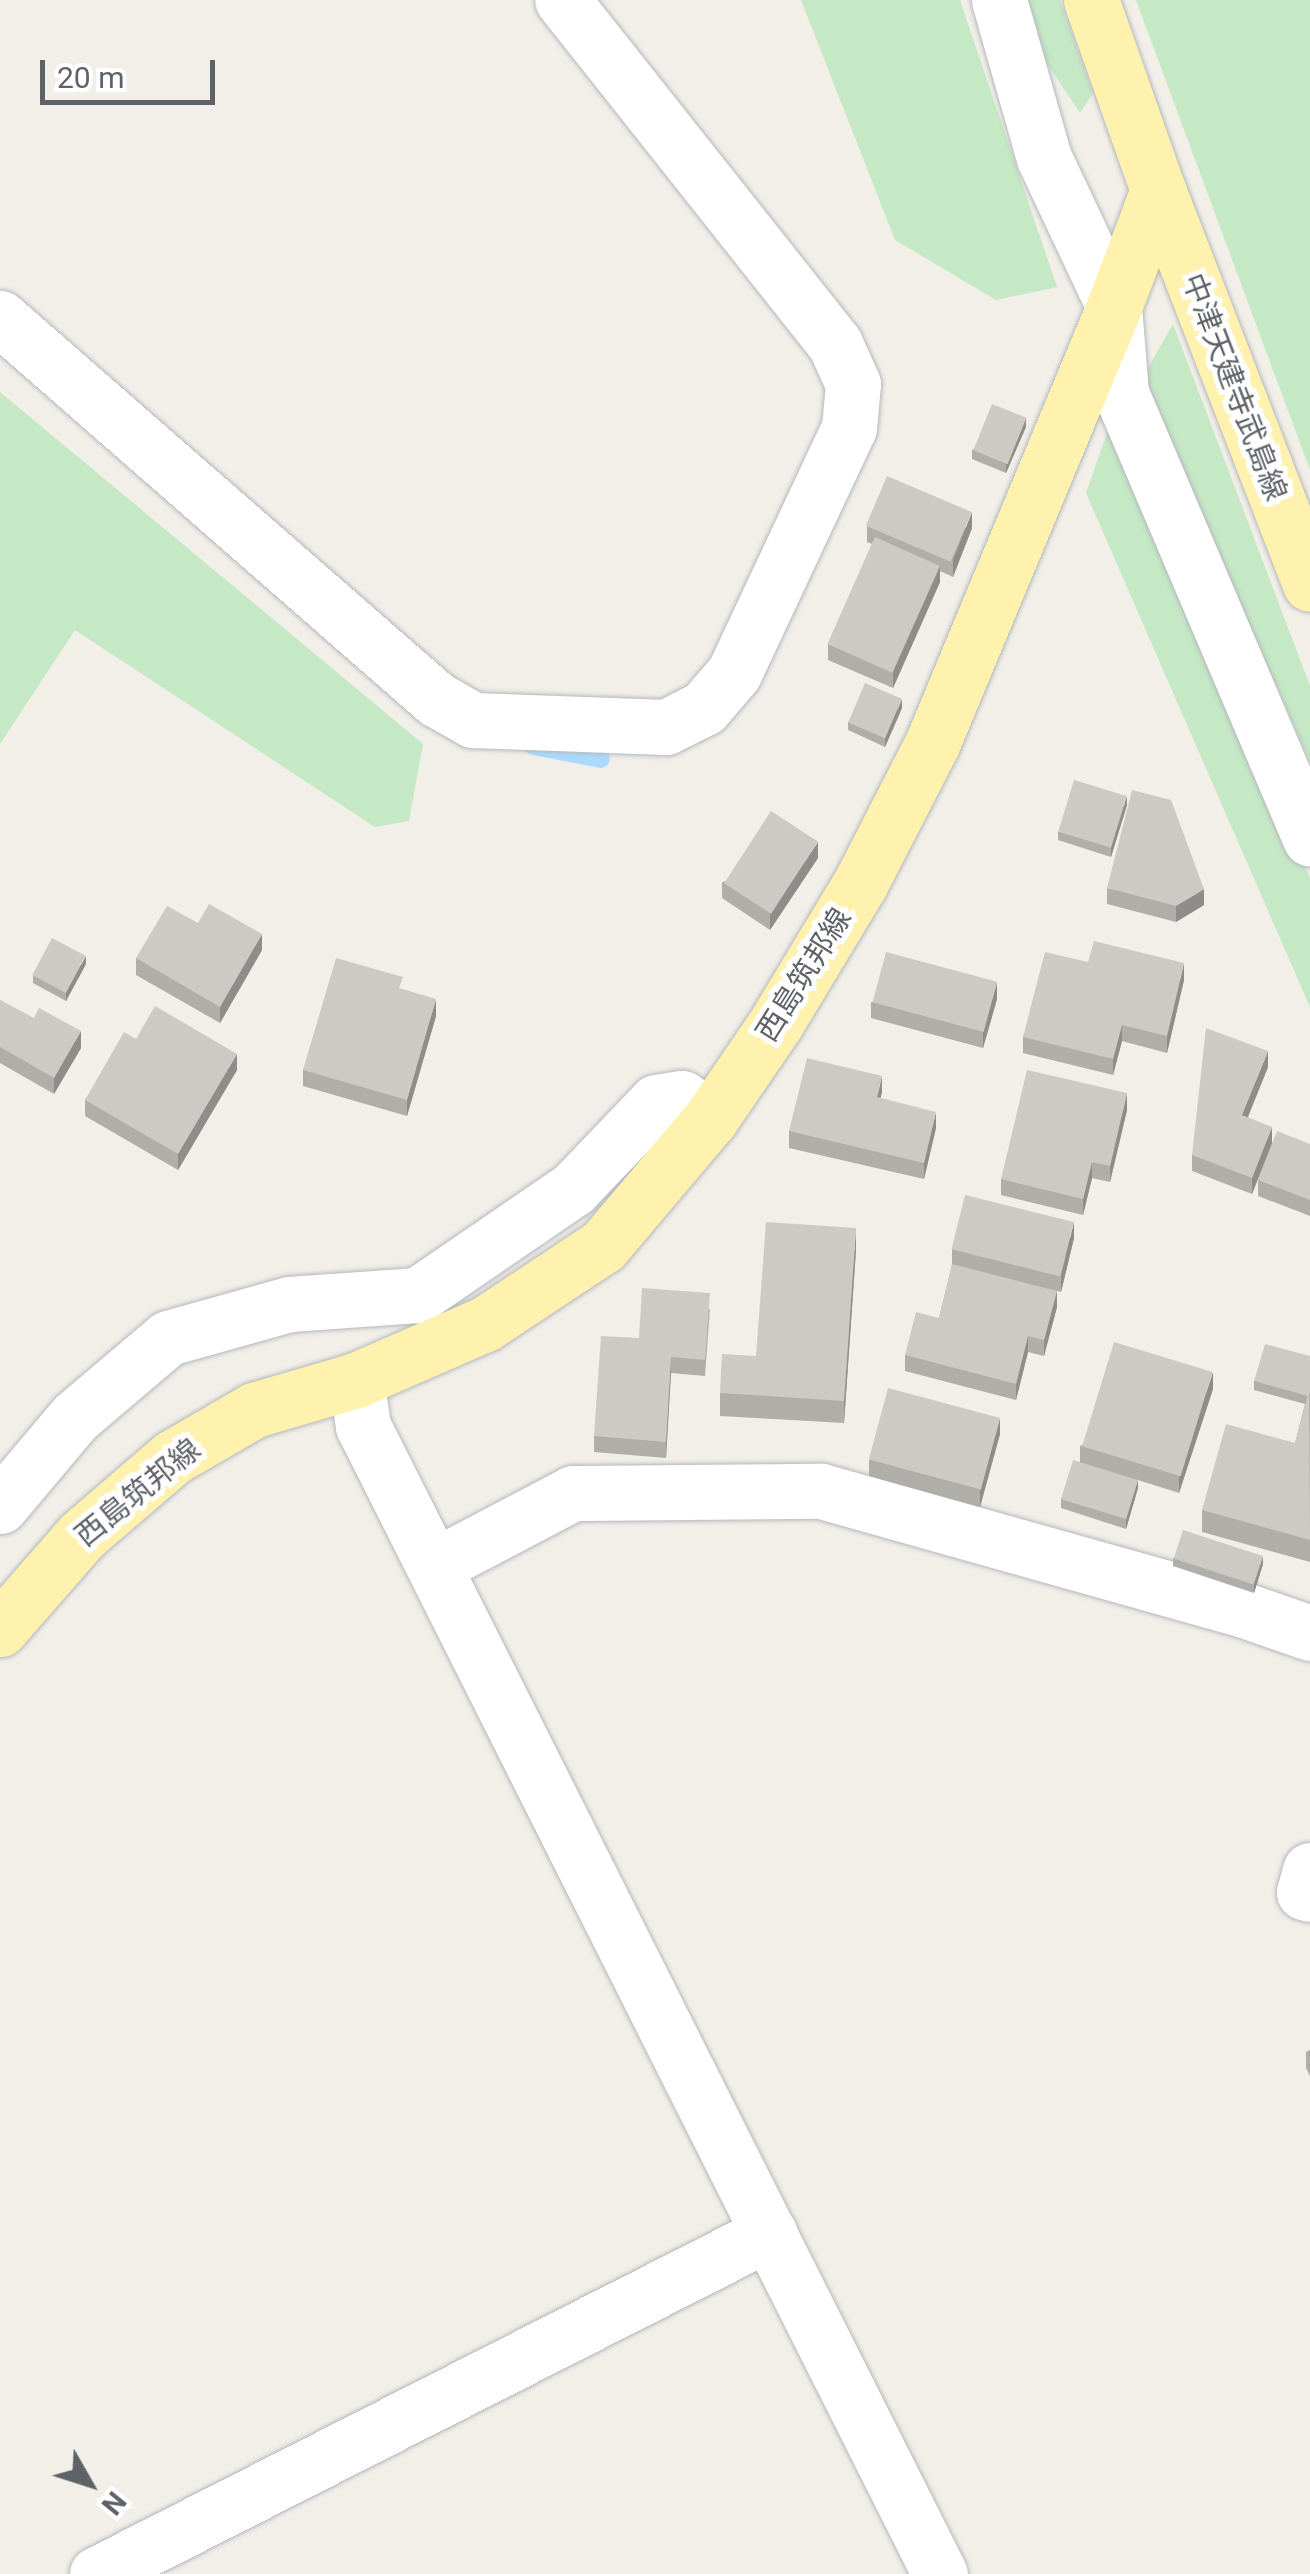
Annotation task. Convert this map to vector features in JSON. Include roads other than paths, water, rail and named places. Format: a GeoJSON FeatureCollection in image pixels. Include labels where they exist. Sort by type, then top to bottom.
{"type":"FeatureCollection","features":[{"type":"Feature","properties":{"kind":"main road"},"geometry":{"type":"LineString","coordinates":[[1091,0],[1158,190]]}},
{"type":"Feature","properties":{"kind":"main road","name":"西島筑邦線"},"geometry":{"type":"LineString","coordinates":[[0,1629],[81,1536],[173,1457],[254,1410],[356,1380],[484,1324],[603,1246],[710,1118],[776,1022],[860,884],[932,744],[1114,307],[1158,190]]}},
{"type":"Feature","properties":{"kind":"main road","name":"中津天建寺武島線"},"geometry":{"type":"LineString","coordinates":[[1158,190],[1310,584]]}},
{"type":"Feature","properties":{"kind":"street"},"geometry":{"type":"LineString","coordinates":[[0,318],[436,699],[461,714],[474,720],[666,727],[704,708],[734,672],[849,428],[854,384],[835,344],[562,0]]}},
{"type":"Feature","properties":{"kind":"street"},"geometry":{"type":"LineString","coordinates":[[999,0],[1044,158],[1114,307],[1120,393],[1310,839]]}},
{"type":"Feature","properties":{"kind":"street"},"geometry":{"type":"LineString","coordinates":[[0,1506],[75,1417],[168,1338],[289,1304],[418,1294],[572,1189],[656,1102],[682,1098],[710,1118]]}},
{"type":"Feature","properties":{"kind":"street"},"geometry":{"type":"LineString","coordinates":[[356,1380],[363,1426],[940,2574]]}},
{"type":"Feature","properties":{"kind":"street"},"geometry":{"type":"LineString","coordinates":[[434,1566],[573,1494],[821,1492],[1244,1610],[1310,1633]]}},
{"type":"Feature","properties":{"kind":"street"},"geometry":{"type":"LineString","coordinates":[[1310,1870],[1304,1892],[1310,1894]]}},
{"type":"Feature","properties":{"kind":"street"},"geometry":{"type":"LineString","coordinates":[[97,2574],[768,2232]]}},
{"type":"Feature","properties":{"kind":"waterway"},"geometry":{"type":"LineString","coordinates":[[533,746],[601,759]]}}]}
